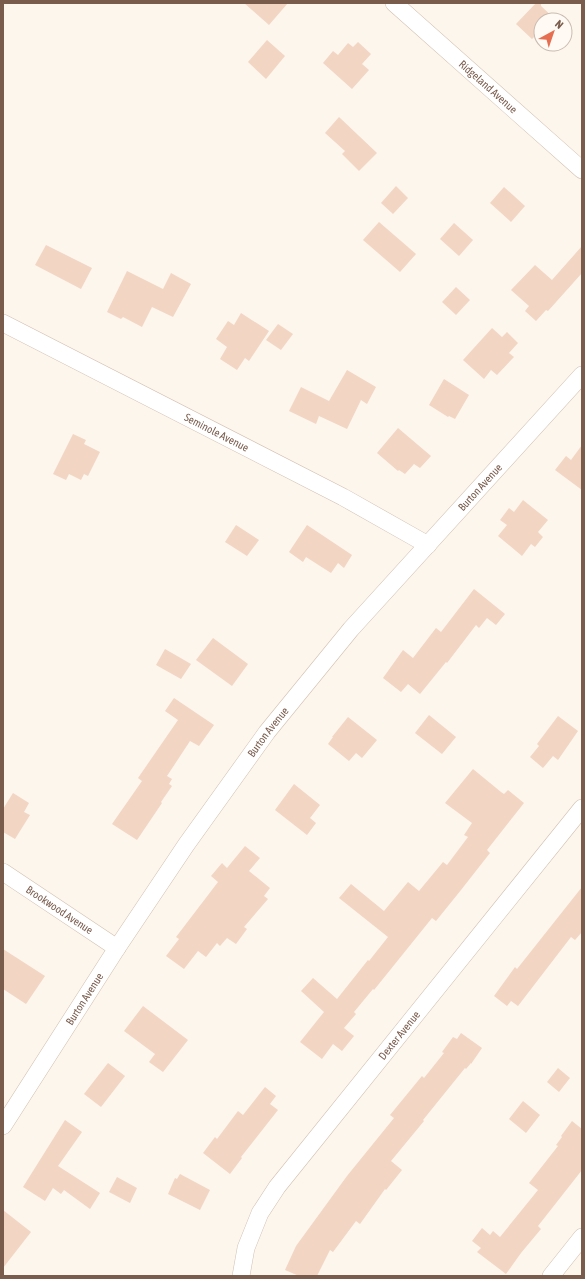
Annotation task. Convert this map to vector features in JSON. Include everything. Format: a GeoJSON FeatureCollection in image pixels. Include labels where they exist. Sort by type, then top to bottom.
{"type":"FeatureCollection","features":[{"type":"Feature","properties":{"kind":"street","name":"Ridgeland Avenue"},"geometry":{"type":"LineString","coordinates":[[394,3],[582,170]]}},
{"type":"Feature","properties":{"kind":"street","name":"Seminole Avenue"},"geometry":{"type":"LineString","coordinates":[[3,324],[343,497],[428,545]]}},
{"type":"Feature","properties":{"kind":"street","name":"Burton Avenue"},"geometry":{"type":"LineString","coordinates":[[3,1126],[117,948],[186,846],[267,732],[351,629],[582,375]]}},
{"type":"Feature","properties":{"kind":"street","name":"Dexter Avenue"},"geometry":{"type":"LineString","coordinates":[[241,1276],[246,1248],[260,1213],[278,1187],[582,808]]}},
{"type":"Feature","properties":{"kind":"street","name":"Brookwood Avenue"},"geometry":{"type":"LineString","coordinates":[[3,872],[117,948]]}},
{"type":"Feature","properties":{"kind":"street"},"geometry":{"type":"LineString","coordinates":[[551,1276],[582,1237]]}},
{"type":"Feature","properties":{"kind":"building"},"geometry":{"type":"Polygon","coordinates":[[[244,3],[288,3],[269,25],[244,3]]]}},
{"type":"Feature","properties":{"kind":"building"},"geometry":{"type":"Polygon","coordinates":[[[536,3],[541,3],[541,6],[547,12],[533,12],[532,39],[516,24],[536,3]]]}},
{"type":"Feature","properties":{"kind":"building"},"geometry":{"type":"Polygon","coordinates":[[[267,40],[285,56],[266,79],[248,62],[267,40]]]}},
{"type":"Feature","properties":{"kind":"building"},"geometry":{"type":"Polygon","coordinates":[[[358,42],[371,54],[362,64],[369,70],[352,89],[323,63],[333,51],[338,55],[348,43],[353,47],[358,42]]]}},
{"type":"Feature","properties":{"kind":"building"},"geometry":{"type":"Polygon","coordinates":[[[339,117],[377,153],[359,171],[342,154],[345,151],[325,133],[339,117]]]}},
{"type":"Feature","properties":{"kind":"building"},"geometry":{"type":"Polygon","coordinates":[[[396,186],[408,198],[393,214],[381,203],[396,186]]]}},
{"type":"Feature","properties":{"kind":"building"},"geometry":{"type":"Polygon","coordinates":[[[504,187],[525,206],[511,222],[490,203],[504,187]]]}},
{"type":"Feature","properties":{"kind":"building"},"geometry":{"type":"Polygon","coordinates":[[[379,222],[416,254],[400,272],[363,240],[379,222]]]}},
{"type":"Feature","properties":{"kind":"building"},"geometry":{"type":"Polygon","coordinates":[[[454,223],[473,240],[459,256],[440,239],[454,223]]]}},
{"type":"Feature","properties":{"kind":"building"},"geometry":{"type":"Polygon","coordinates":[[[46,245],[92,268],[81,289],[35,265],[46,245]]]}},
{"type":"Feature","properties":{"kind":"building"},"geometry":{"type":"Polygon","coordinates":[[[582,246],[582,273],[548,311],[546,310],[536,321],[525,311],[529,306],[511,290],[535,265],[552,280],[582,246]]]}},
{"type":"Feature","properties":{"kind":"building"},"geometry":{"type":"Polygon","coordinates":[[[127,271],[163,289],[171,273],[191,284],[173,317],[152,307],[142,327],[123,317],[121,319],[107,312],[127,271]]]}},
{"type":"Feature","properties":{"kind":"building"},"geometry":{"type":"Polygon","coordinates":[[[456,287],[470,300],[456,315],[442,302],[456,287]]]}},
{"type":"Feature","properties":{"kind":"building"},"geometry":{"type":"Polygon","coordinates":[[[241,313],[269,331],[249,361],[245,358],[237,370],[220,359],[227,347],[216,339],[228,321],[234,325],[241,313]]]}},
{"type":"Feature","properties":{"kind":"building"},"geometry":{"type":"Polygon","coordinates":[[[278,324],[293,334],[281,350],[266,340],[278,324]]]}},
{"type":"Feature","properties":{"kind":"building"},"geometry":{"type":"Polygon","coordinates":[[[492,328],[502,337],[507,332],[518,343],[509,353],[514,357],[497,375],[491,370],[484,379],[463,360],[492,328]]]}},
{"type":"Feature","properties":{"kind":"building"},"geometry":{"type":"Polygon","coordinates":[[[347,370],[376,387],[367,404],[361,400],[347,429],[319,416],[316,424],[289,411],[301,387],[329,401],[347,370]]]}},
{"type":"Feature","properties":{"kind":"building"},"geometry":{"type":"Polygon","coordinates":[[[444,379],[469,395],[455,419],[449,416],[448,417],[429,405],[444,379]]]}},
{"type":"Feature","properties":{"kind":"building"},"geometry":{"type":"Polygon","coordinates":[[[398,428],[431,456],[420,468],[414,464],[405,474],[399,470],[398,471],[377,453],[398,428]]]}},
{"type":"Feature","properties":{"kind":"building"},"geometry":{"type":"Polygon","coordinates":[[[73,434],[86,440],[84,444],[100,452],[88,476],[84,474],[81,480],[69,474],[66,480],[53,474],[73,434]]]}},
{"type":"Feature","properties":{"kind":"building"},"geometry":{"type":"Polygon","coordinates":[[[582,445],[582,490],[555,470],[566,456],[571,460],[582,445]]]}},
{"type":"Feature","properties":{"kind":"building"},"geometry":{"type":"Polygon","coordinates":[[[523,500],[548,520],[538,532],[543,537],[535,547],[531,544],[522,556],[498,536],[507,525],[500,520],[509,508],[514,512],[523,500]]]}},
{"type":"Feature","properties":{"kind":"building"},"geometry":{"type":"Polygon","coordinates":[[[236,525],[259,540],[247,556],[225,542],[236,525]]]}},
{"type":"Feature","properties":{"kind":"building"},"geometry":{"type":"Polygon","coordinates":[[[307,525],[352,555],[344,568],[338,563],[331,573],[306,557],[303,562],[289,552],[307,525]]]}},
{"type":"Feature","properties":{"kind":"building"},"geometry":{"type":"Polygon","coordinates":[[[474,589],[505,614],[496,625],[487,618],[479,628],[476,625],[447,663],[446,662],[420,694],[408,684],[401,692],[383,678],[403,650],[413,658],[436,628],[441,632],[474,589]]]}},
{"type":"Feature","properties":{"kind":"building"},"geometry":{"type":"Polygon","coordinates":[[[213,638],[248,664],[232,686],[196,660],[213,638]]]}},
{"type":"Feature","properties":{"kind":"building"},"geometry":{"type":"Polygon","coordinates":[[[165,649],[191,664],[181,679],[156,665],[165,649]]]}},
{"type":"Feature","properties":{"kind":"building"},"geometry":{"type":"Polygon","coordinates":[[[174,698],[214,725],[199,746],[190,741],[167,776],[172,779],[169,784],[172,786],[137,840],[112,824],[142,781],[138,778],[178,720],[165,711],[174,698]]]}},
{"type":"Feature","properties":{"kind":"building"},"geometry":{"type":"Polygon","coordinates":[[[429,715],[456,737],[442,754],[415,733],[429,715]]]}},
{"type":"Feature","properties":{"kind":"building"},"geometry":{"type":"Polygon","coordinates":[[[558,716],[578,731],[558,760],[553,756],[543,768],[530,757],[539,746],[537,744],[558,716]]]}},
{"type":"Feature","properties":{"kind":"building"},"geometry":{"type":"Polygon","coordinates":[[[348,717],[377,740],[362,758],[356,753],[349,761],[328,744],[348,717]]]}},
{"type":"Feature","properties":{"kind":"building"},"geometry":{"type":"Polygon","coordinates":[[[473,769],[504,794],[508,790],[524,803],[487,850],[490,853],[436,921],[432,918],[374,990],[373,989],[354,1012],[356,1014],[344,1028],[354,1036],[342,1051],[333,1044],[322,1059],[300,1042],[324,1012],[301,991],[313,978],[337,999],[388,937],[339,898],[351,884],[384,911],[408,882],[419,891],[443,862],[447,865],[468,837],[464,835],[472,823],[445,803],[473,769]]]}},
{"type":"Feature","properties":{"kind":"building"},"geometry":{"type":"Polygon","coordinates":[[[294,784],[320,805],[310,818],[316,823],[307,835],[275,810],[294,784]]]}},
{"type":"Feature","properties":{"kind":"building"},"geometry":{"type":"Polygon","coordinates":[[[13,793],[29,803],[24,812],[30,815],[15,839],[3,832],[3,809],[13,793]]]}},
{"type":"Feature","properties":{"kind":"building"},"geometry":{"type":"Polygon","coordinates":[[[245,846],[260,858],[249,871],[270,888],[264,896],[268,899],[244,927],[247,929],[236,944],[227,938],[220,946],[217,943],[206,957],[198,951],[184,969],[166,956],[179,939],[176,937],[218,882],[211,876],[222,863],[227,868],[245,846]]]}},
{"type":"Feature","properties":{"kind":"building"},"geometry":{"type":"Polygon","coordinates":[[[582,887],[582,932],[575,940],[571,937],[518,1006],[511,1001],[507,1006],[494,996],[515,967],[517,969],[582,887]]]}},
{"type":"Feature","properties":{"kind":"building"},"geometry":{"type":"Polygon","coordinates":[[[3,949],[45,976],[26,1004],[3,989],[3,949]]]}},
{"type":"Feature","properties":{"kind":"building"},"geometry":{"type":"Polygon","coordinates":[[[143,1006],[188,1040],[163,1072],[149,1062],[155,1054],[124,1031],[143,1006]]]}},
{"type":"Feature","properties":{"kind":"building"},"geometry":{"type":"Polygon","coordinates":[[[461,1033],[482,1048],[471,1064],[466,1069],[465,1068],[391,1161],[402,1170],[386,1190],[385,1189],[360,1224],[356,1221],[333,1252],[330,1250],[317,1276],[299,1276],[285,1270],[296,1246],[347,1176],[394,1118],[390,1115],[422,1076],[424,1078],[444,1053],[442,1052],[453,1037],[457,1039],[461,1033]]]}},
{"type":"Feature","properties":{"kind":"building"},"geometry":{"type":"Polygon","coordinates":[[[108,1063],[125,1076],[101,1107],[84,1094],[108,1063]]]}},
{"type":"Feature","properties":{"kind":"building"},"geometry":{"type":"Polygon","coordinates":[[[558,1068],[570,1078],[559,1092],[547,1082],[558,1068]]]}},
{"type":"Feature","properties":{"kind":"building"},"geometry":{"type":"Polygon","coordinates":[[[265,1087],[276,1096],[270,1104],[278,1110],[241,1157],[242,1158],[230,1174],[203,1153],[215,1137],[217,1139],[238,1111],[243,1115],[265,1087]]]}},
{"type":"Feature","properties":{"kind":"building"},"geometry":{"type":"Polygon","coordinates":[[[523,1101],[540,1115],[526,1133],[509,1119],[523,1101]]]}},
{"type":"Feature","properties":{"kind":"building"},"geometry":{"type":"Polygon","coordinates":[[[65,1120],[82,1132],[58,1166],[100,1193],[90,1209],[64,1190],[61,1194],[53,1188],[45,1201],[23,1187],[65,1120]]]}},
{"type":"Feature","properties":{"kind":"building"},"geometry":{"type":"Polygon","coordinates":[[[572,1121],[582,1129],[582,1170],[538,1226],[541,1229],[506,1274],[477,1252],[481,1248],[472,1241],[482,1228],[490,1235],[493,1231],[500,1237],[538,1190],[529,1183],[558,1146],[556,1145],[562,1137],[561,1136],[572,1121]]]}},
{"type":"Feature","properties":{"kind":"building"},"geometry":{"type":"Polygon","coordinates":[[[180,1174],[210,1190],[200,1210],[168,1194],[175,1178],[177,1179],[180,1174]]]}},
{"type":"Feature","properties":{"kind":"building"},"geometry":{"type":"Polygon","coordinates":[[[117,1177],[137,1188],[130,1203],[109,1192],[117,1177]]]}},
{"type":"Feature","properties":{"kind":"building"},"geometry":{"type":"Polygon","coordinates":[[[3,1210],[31,1232],[3,1268],[3,1210]]]}}]}
